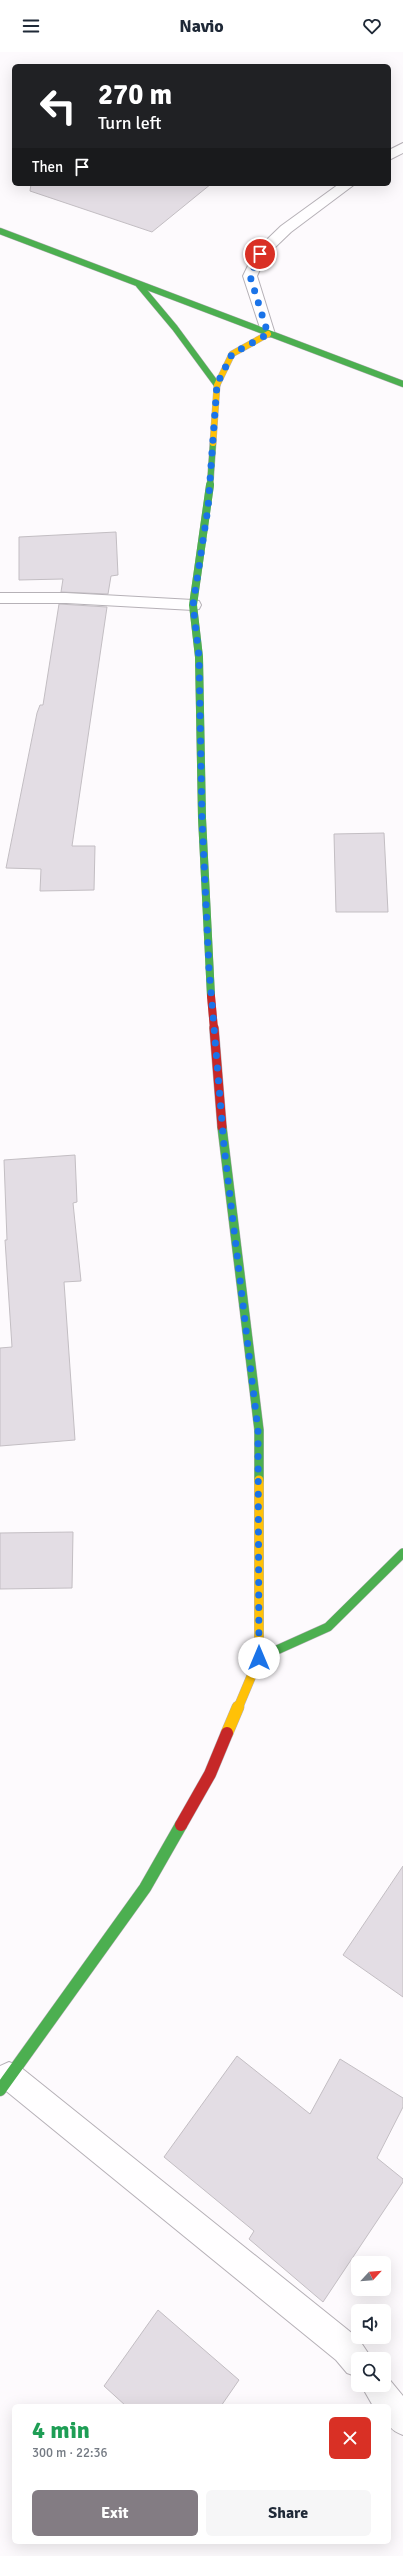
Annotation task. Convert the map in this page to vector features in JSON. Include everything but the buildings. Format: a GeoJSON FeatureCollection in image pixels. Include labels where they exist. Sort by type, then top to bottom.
{"type":"FeatureCollection","features":[{"type":"Feature","properties":{"kind":"street"},"geometry":{"type":"LineString","coordinates":[[391,155],[403,147]]}},
{"type":"Feature","properties":{"kind":"street"},"geometry":{"type":"LineString","coordinates":[[268,334],[250,276],[260,254],[286,229],[345,186]]}},
{"type":"Feature","properties":{"kind":"street"},"geometry":{"type":"LineString","coordinates":[[0,231],[99,266],[137,283],[268,334],[403,384]]}},
{"type":"Feature","properties":{"kind":"street"},"geometry":{"type":"LineString","coordinates":[[137,283],[175,328],[217,384]]}},
{"type":"Feature","properties":{"kind":"street"},"geometry":{"type":"LineString","coordinates":[[268,334],[232,354],[217,384],[208,508],[193,605],[199,657],[202,818],[210,975],[224,1146],[258,1430],[259,1658],[210,1774],[145,1888],[5,2083],[347,2349],[351,2354]]}},
{"type":"Feature","properties":{"kind":"street"},"geometry":{"type":"LineString","coordinates":[[0,598],[66,598],[193,605]]}},
{"type":"Feature","properties":{"kind":"street"},"geometry":{"type":"LineString","coordinates":[[259,1658],[328,1627],[403,1553]]}},
{"type":"Feature","properties":{"kind":"street"},"geometry":{"type":"LineString","coordinates":[[381,2392],[391,2404]]}},
{"type":"Feature","properties":{"kind":"street"},"geometry":{"type":"LineString","coordinates":[[391,2404],[403,2420]]}},
{"type":"Feature","properties":{"kind":"traffic: fast"},"geometry":{"type":"LineString","coordinates":[[0,231],[403,384]]}},
{"type":"Feature","properties":{"kind":"traffic: fast"},"geometry":{"type":"LineString","coordinates":[[139,285],[175,328],[217,385]]}},
{"type":"Feature","properties":{"kind":"traffic: fast"},"geometry":{"type":"LineString","coordinates":[[211,996],[202,818],[199,657],[193,605],[208,508],[213,443]]}},
{"type":"Feature","properties":{"kind":"traffic: fast"},"geometry":{"type":"LineString","coordinates":[[222,1127],[259,1430],[259,1480]]}},
{"type":"Feature","properties":{"kind":"traffic: fast"},"geometry":{"type":"LineString","coordinates":[[259,1658],[328,1627],[403,1553]]}},
{"type":"Feature","properties":{"kind":"traffic: fast"},"geometry":{"type":"LineString","coordinates":[[0,2090],[145,1888],[181,1825]]}},
{"type":"Feature","properties":{"kind":"traffic: slow"},"geometry":{"type":"LineString","coordinates":[[213,443],[217,385],[232,354],[268,334]]}},
{"type":"Feature","properties":{"kind":"traffic: slow"},"geometry":{"type":"LineString","coordinates":[[227,1733],[259,1658],[259,1480]]}},
{"type":"Feature","properties":{"kind":"traffic: jam"},"geometry":{"type":"LineString","coordinates":[[211,996],[222,1127]]}},
{"type":"Feature","properties":{"kind":"traffic: jam"},"geometry":{"type":"LineString","coordinates":[[181,1825],[210,1774],[227,1733]]}},
{"type":"Feature","properties":{"kind":"route"},"geometry":{"type":"LineString","coordinates":[[259,1658],[258,1430],[224,1146],[209,968],[202,818],[199,657],[193,605],[208,508],[216,425],[217,384],[232,354],[268,334],[250,276],[260,254]]}}]}
